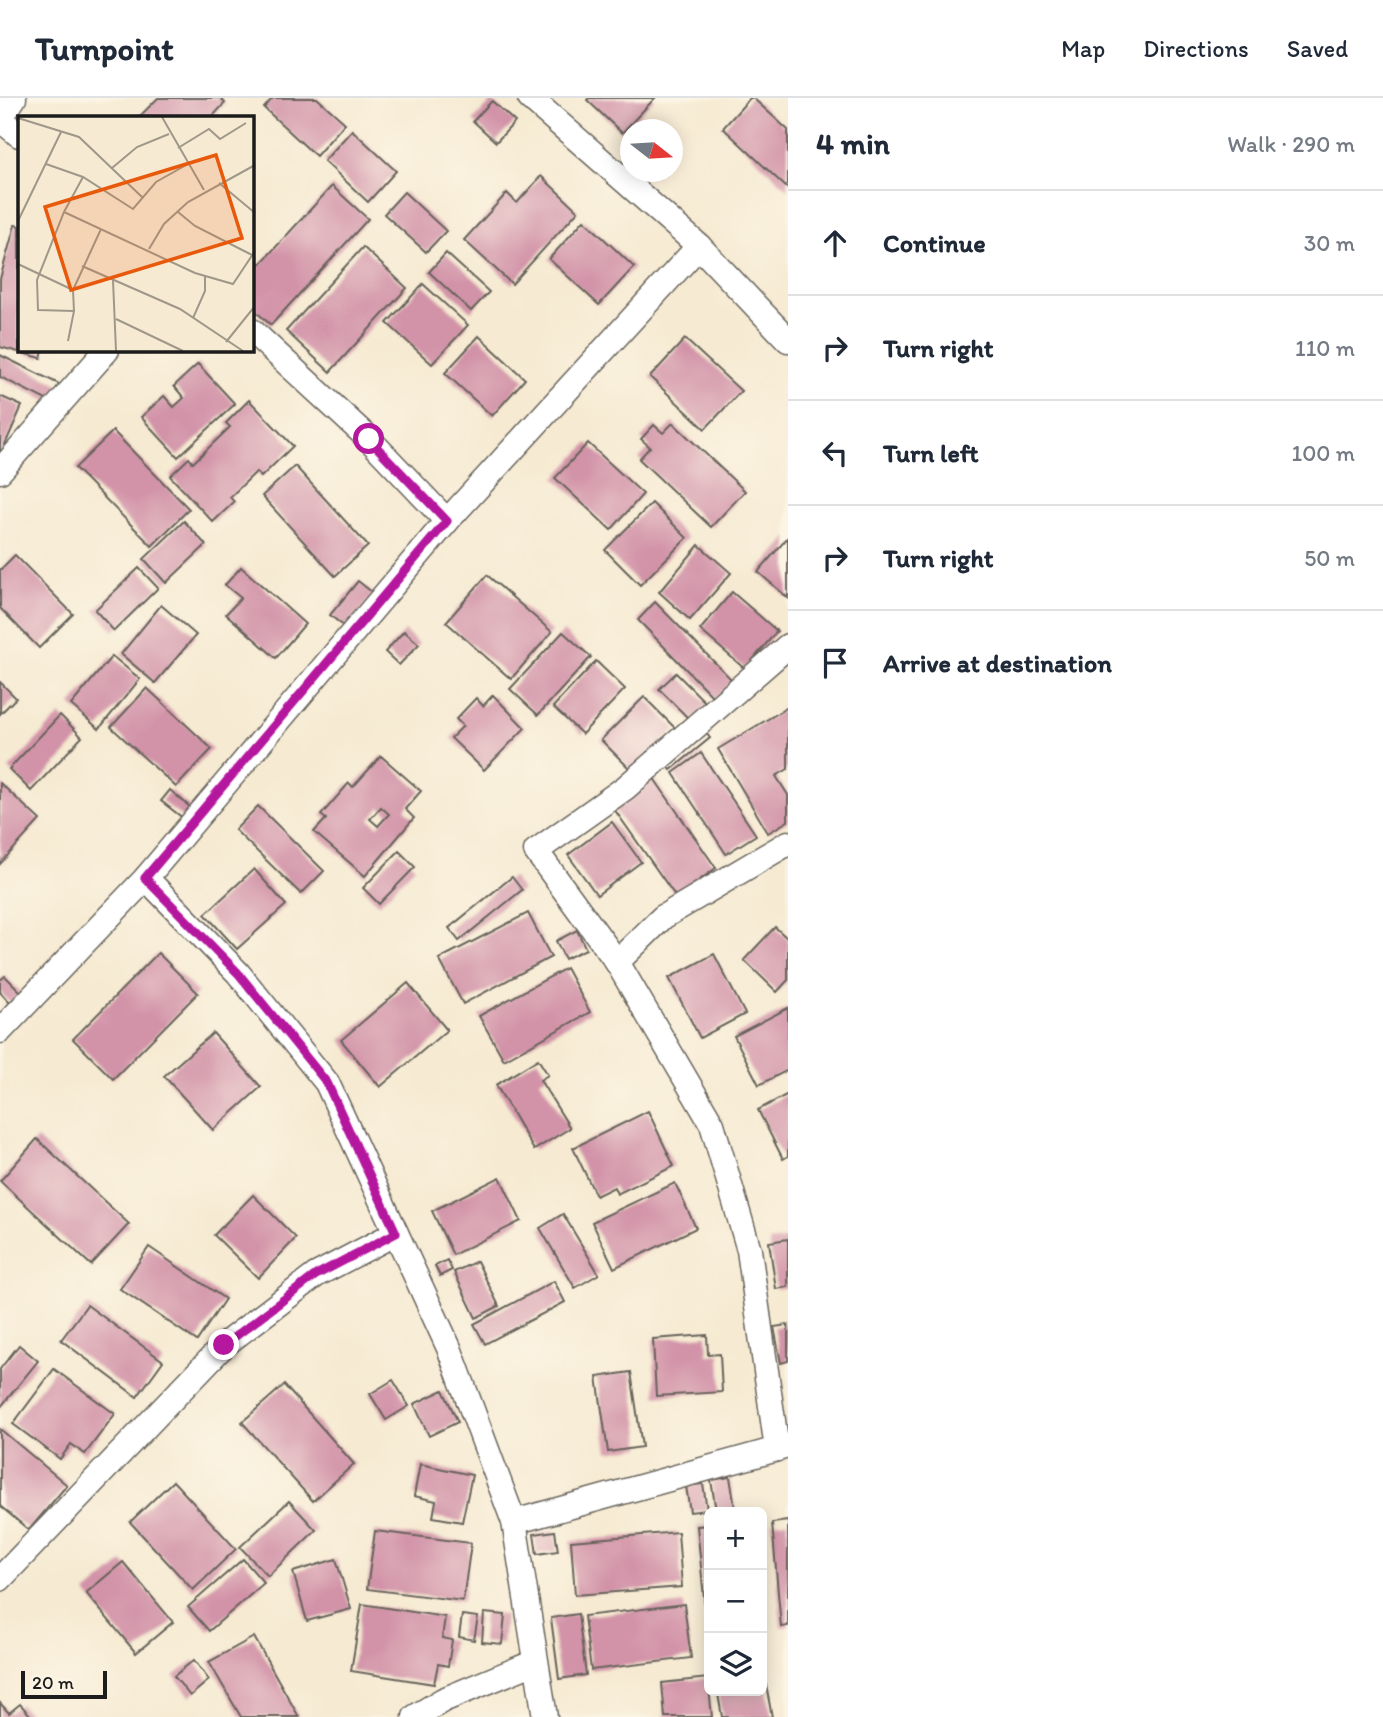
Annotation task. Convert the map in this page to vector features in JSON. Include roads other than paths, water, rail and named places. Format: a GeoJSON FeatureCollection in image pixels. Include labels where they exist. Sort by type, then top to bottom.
{"type":"FeatureCollection","features":[{"type":"Feature","properties":{"kind":"street"},"geometry":{"type":"LineString","coordinates":[[14,98],[0,119],[18,134]]}},
{"type":"Feature","properties":{"kind":"street"},"geometry":{"type":"LineString","coordinates":[[530,98],[699,246],[788,340]]}},
{"type":"Feature","properties":{"kind":"street"},"geometry":{"type":"LineString","coordinates":[[0,1031],[145,878],[447,521],[699,246]]}},
{"type":"Feature","properties":{"kind":"street"},"geometry":{"type":"LineString","coordinates":[[254,333],[369,439],[447,521]]}},
{"type":"Feature","properties":{"kind":"street"},"geometry":{"type":"LineString","coordinates":[[0,471],[105,352]]}},
{"type":"Feature","properties":{"kind":"street"},"geometry":{"type":"LineString","coordinates":[[514,1522],[783,1447],[749,1250],[712,1124],[617,962],[536,851],[625,788],[788,646]]}},
{"type":"Feature","properties":{"kind":"street"},"geometry":{"type":"LineString","coordinates":[[617,962],[663,917],[788,843]]}},
{"type":"Feature","properties":{"kind":"street"},"geometry":{"type":"LineString","coordinates":[[145,878],[238,973],[327,1083],[449,1348],[514,1522],[545,1717]]}},
{"type":"Feature","properties":{"kind":"street"},"geometry":{"type":"LineString","coordinates":[[0,1579],[224,1345],[316,1275],[396,1233]]}},
{"type":"Feature","properties":{"kind":"street"},"geometry":{"type":"LineString","coordinates":[[415,1717],[443,1700],[535,1662]]}}]}
